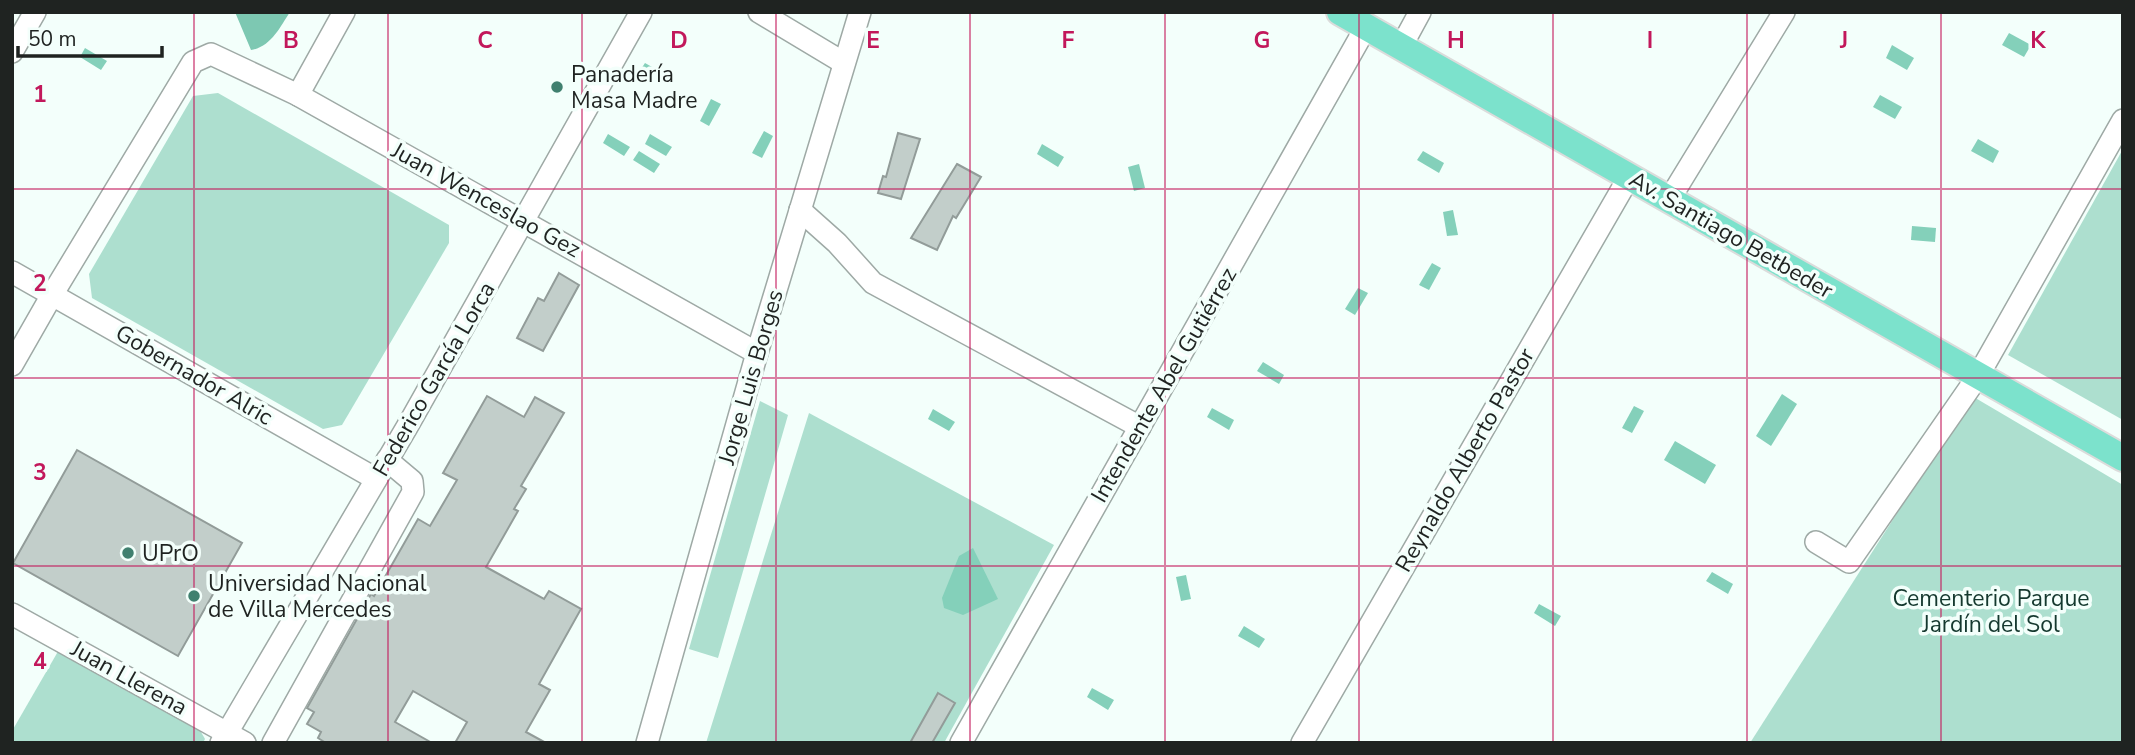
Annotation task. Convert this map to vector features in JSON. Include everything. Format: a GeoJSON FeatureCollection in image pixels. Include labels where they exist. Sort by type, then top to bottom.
{"type":"FeatureCollection","features":[{"type":"Feature","properties":{"kind":"main road","name":"Av. Santiago Betbeder"},"geometry":{"type":"LineString","coordinates":[[1340,12],[2123,458]]}},
{"type":"Feature","properties":{"kind":"street"},"geometry":{"type":"LineString","coordinates":[[12,52],[35,12]]}},
{"type":"Feature","properties":{"kind":"street"},"geometry":{"type":"LineString","coordinates":[[298,95],[344,12]]}},
{"type":"Feature","properties":{"kind":"street","name":"Federico García Lorca"},"geometry":{"type":"LineString","coordinates":[[231,739],[641,12]]}},
{"type":"Feature","properties":{"kind":"street"},"geometry":{"type":"LineString","coordinates":[[759,12],[844,63]]}},
{"type":"Feature","properties":{"kind":"street","name":"Jorge Luis Borges"},"geometry":{"type":"LineString","coordinates":[[647,743],[757,353],[860,12]]}},
{"type":"Feature","properties":{"kind":"street"},"geometry":{"type":"LineString","coordinates":[[1401,47],[1420,12]]}},
{"type":"Feature","properties":{"kind":"street"},"geometry":{"type":"LineString","coordinates":[[1668,200],[1784,12]]}},
{"type":"Feature","properties":{"kind":"street","name":"Intendente Abel Gutiérrez"},"geometry":{"type":"LineString","coordinates":[[961,743],[1366,27]]}},
{"type":"Feature","properties":{"kind":"street","name":"Juan Wenceslao Gez"},"geometry":{"type":"LineString","coordinates":[[52,295],[193,62],[211,54],[298,95],[757,353]]}},
{"type":"Feature","properties":{"kind":"street"},"geometry":{"type":"LineString","coordinates":[[1816,542],[1849,562],[1978,376],[2123,120]]}},
{"type":"Feature","properties":{"kind":"street","name":"Reynaldo Alberto Pastor"},"geometry":{"type":"LineString","coordinates":[[1302,743],[1629,177]]}},
{"type":"Feature","properties":{"kind":"street"},"geometry":{"type":"LineString","coordinates":[[800,210],[837,243],[873,283],[1140,427]]}},
{"type":"Feature","properties":{"kind":"street","name":"Gobernador Alric"},"geometry":{"type":"LineString","coordinates":[[12,272],[376,479]]}},
{"type":"Feature","properties":{"kind":"street"},"geometry":{"type":"LineString","coordinates":[[12,365],[52,295]]}},
{"type":"Feature","properties":{"kind":"street"},"geometry":{"type":"LineString","coordinates":[[273,743],[413,492],[412,481],[387,460]]}},
{"type":"Feature","properties":{"kind":"street","name":"Juan Llerena"},"geometry":{"type":"LineString","coordinates":[[12,614],[231,739]]}},
{"type":"Feature","properties":{"kind":"green space"},"geometry":{"type":"Polygon","coordinates":[[[218,93],[449,225],[449,243],[342,425],[323,429],[92,298],[89,274],[193,96],[218,93]]]}},
{"type":"Feature","properties":{"kind":"green space"},"geometry":{"type":"Polygon","coordinates":[[[2123,149],[2123,420],[2008,355],[2123,149]]]}},
{"type":"Feature","properties":{"kind":"green space","name":"Cementerio Parque Jardín del Sol"},"geometry":{"type":"Polygon","coordinates":[[[1972,396],[2123,485],[2123,743],[1750,743],[1972,396]]]}},
{"type":"Feature","properties":{"kind":"green space"},"geometry":{"type":"Polygon","coordinates":[[[760,401],[788,415],[718,658],[689,649],[760,401]]]}},
{"type":"Feature","properties":{"kind":"green space"},"geometry":{"type":"Polygon","coordinates":[[[809,413],[1054,545],[944,743],[706,743],[809,413]]]}},
{"type":"Feature","properties":{"kind":"green space"},"geometry":{"type":"Polygon","coordinates":[[[60,648],[201,732],[205,739],[203,743],[12,743],[12,731],[60,648]]]}},
{"type":"Feature","properties":{"kind":"shaded area"},"geometry":{"type":"Polygon","coordinates":[[[235,12],[290,12],[269,41],[251,50],[235,12]]]}},
{"type":"Feature","properties":{"kind":"shaded area"},"geometry":{"type":"Polygon","coordinates":[[[2009,33],[2031,45],[2024,57],[2002,45],[2009,33]]]}},
{"type":"Feature","properties":{"kind":"shaded area"},"geometry":{"type":"Polygon","coordinates":[[[1892,45],[1914,58],[1907,70],[1886,58],[1892,45]]]}},
{"type":"Feature","properties":{"kind":"shaded area"},"geometry":{"type":"Polygon","coordinates":[[[85,48],[107,61],[101,70],[80,57],[85,48]]]}},
{"type":"Feature","properties":{"kind":"shaded area"},"geometry":{"type":"Polygon","coordinates":[[[645,63],[666,75],[661,85],[639,72],[645,63]]]}},
{"type":"Feature","properties":{"kind":"shaded area"},"geometry":{"type":"Polygon","coordinates":[[[1880,95],[1902,107],[1895,119],[1873,107],[1880,95]]]}},
{"type":"Feature","properties":{"kind":"shaded area"},"geometry":{"type":"Polygon","coordinates":[[[711,99],[721,104],[709,126],[700,121],[711,99]]]}},
{"type":"Feature","properties":{"kind":"shaded area"},"geometry":{"type":"Polygon","coordinates":[[[764,131],[773,136],[762,158],[752,153],[764,131]]]}},
{"type":"Feature","properties":{"kind":"shaded area"},"geometry":{"type":"Polygon","coordinates":[[[608,134],[630,147],[624,156],[603,143],[608,134]]]}},
{"type":"Feature","properties":{"kind":"shaded area"},"geometry":{"type":"Polygon","coordinates":[[[650,134],[672,147],[666,156],[645,144],[650,134]]]}},
{"type":"Feature","properties":{"kind":"shaded area"},"geometry":{"type":"Polygon","coordinates":[[[1978,139],[1999,151],[1993,163],[1971,151],[1978,139]]]}},
{"type":"Feature","properties":{"kind":"shaded area"},"geometry":{"type":"Polygon","coordinates":[[[1042,144],[1064,157],[1058,167],[1037,154],[1042,144]]]}},
{"type":"Feature","properties":{"kind":"shaded area"},"geometry":{"type":"Polygon","coordinates":[[[639,151],[660,164],[654,173],[633,160],[639,151]]]}},
{"type":"Feature","properties":{"kind":"shaded area"},"geometry":{"type":"Polygon","coordinates":[[[1423,151],[1444,163],[1439,173],[1417,160],[1423,151]]]}},
{"type":"Feature","properties":{"kind":"shaded area"},"geometry":{"type":"Polygon","coordinates":[[[1139,164],[1145,188],[1134,191],[1128,167],[1139,164]]]}},
{"type":"Feature","properties":{"kind":"shaded area"},"geometry":{"type":"Polygon","coordinates":[[[1453,210],[1458,235],[1447,236],[1443,212],[1453,210]]]}},
{"type":"Feature","properties":{"kind":"shaded area"},"geometry":{"type":"Polygon","coordinates":[[[1912,226],[1936,228],[1935,242],[1911,240],[1912,226]]]}},
{"type":"Feature","properties":{"kind":"shaded area"},"geometry":{"type":"Polygon","coordinates":[[[1432,263],[1441,268],[1429,290],[1419,285],[1432,263]]]}},
{"type":"Feature","properties":{"kind":"shaded area"},"geometry":{"type":"Polygon","coordinates":[[[1358,288],[1368,293],[1355,315],[1345,309],[1358,288]]]}},
{"type":"Feature","properties":{"kind":"shaded area"},"geometry":{"type":"Polygon","coordinates":[[[1263,362],[1284,375],[1279,384],[1257,371],[1263,362]]]}},
{"type":"Feature","properties":{"kind":"shaded area"},"geometry":{"type":"Polygon","coordinates":[[[1782,394],[1797,404],[1771,446],[1756,436],[1782,394]]]}},
{"type":"Feature","properties":{"kind":"shaded area"},"geometry":{"type":"Polygon","coordinates":[[[1634,406],[1644,411],[1632,433],[1622,428],[1634,406]]]}},
{"type":"Feature","properties":{"kind":"shaded area"},"geometry":{"type":"Polygon","coordinates":[[[1212,408],[1234,420],[1229,430],[1207,417],[1212,408]]]}},
{"type":"Feature","properties":{"kind":"shaded area"},"geometry":{"type":"Polygon","coordinates":[[[933,409],[955,422],[949,431],[928,419],[933,409]]]}},
{"type":"Feature","properties":{"kind":"shaded area"},"geometry":{"type":"Polygon","coordinates":[[[1675,441],[1716,465],[1705,484],[1664,460],[1675,441]]]}},
{"type":"Feature","properties":{"kind":"shaded area"},"geometry":{"type":"Polygon","coordinates":[[[973,548],[998,599],[963,615],[944,608],[942,598],[959,556],[973,548]]]}},
{"type":"Feature","properties":{"kind":"shaded area"},"geometry":{"type":"Polygon","coordinates":[[[1712,572],[1733,584],[1728,594],[1706,581],[1712,572]]]}},
{"type":"Feature","properties":{"kind":"shaded area"},"geometry":{"type":"Polygon","coordinates":[[[1186,575],[1191,599],[1181,601],[1176,577],[1186,575]]]}},
{"type":"Feature","properties":{"kind":"shaded area"},"geometry":{"type":"Polygon","coordinates":[[[1539,604],[1561,616],[1555,626],[1534,613],[1539,604]]]}},
{"type":"Feature","properties":{"kind":"shaded area"},"geometry":{"type":"Polygon","coordinates":[[[1244,626],[1265,639],[1259,648],[1238,636],[1244,626]]]}},
{"type":"Feature","properties":{"kind":"shaded area"},"geometry":{"type":"Polygon","coordinates":[[[1092,688],[1114,700],[1108,710],[1087,697],[1092,688]]]}},
{"type":"Feature","properties":{"kind":"building"},"geometry":{"type":"Polygon","coordinates":[[[898,133],[920,139],[901,199],[878,193],[883,176],[886,177],[898,133]]]}},
{"type":"Feature","properties":{"kind":"building"},"geometry":{"type":"Polygon","coordinates":[[[957,164],[981,177],[956,218],[953,216],[937,250],[911,238],[957,164]]]}},
{"type":"Feature","properties":{"kind":"building"},"geometry":{"type":"Polygon","coordinates":[[[559,273],[579,285],[543,351],[517,338],[538,298],[544,301],[559,273]]]}},
{"type":"Feature","properties":{"kind":"building"},"geometry":{"type":"Polygon","coordinates":[[[487,396],[524,417],[535,397],[564,413],[521,486],[526,489],[514,509],[518,511],[486,567],[544,599],[549,591],[581,609],[539,684],[550,690],[526,732],[546,743],[455,743],[467,722],[413,691],[395,722],[432,743],[326,743],[318,738],[321,732],[307,724],[314,712],[307,708],[371,594],[374,596],[418,519],[430,526],[457,480],[443,473],[487,396]]]}},
{"type":"Feature","properties":{"kind":"building","name":"UPrO"},"geometry":{"type":"Polygon","coordinates":[[[77,450],[242,543],[178,656],[13,563],[77,450]]]}},
{"type":"Feature","properties":{"kind":"building"},"geometry":{"type":"Polygon","coordinates":[[[938,693],[955,703],[932,743],[910,743],[938,693]]]}},
{"type":"Feature","properties":{"kind":"place","name":"Panadería Masa Madre"},"geometry":{"type":"Point","coordinates":[557,87]}},
{"type":"Feature","properties":{"kind":"place","name":"UPrO"},"geometry":{"type":"Point","coordinates":[128,553]}},
{"type":"Feature","properties":{"kind":"place","name":"Universidad Nacional de Villa Mercedes"},"geometry":{"type":"Point","coordinates":[194,596]}}]}
